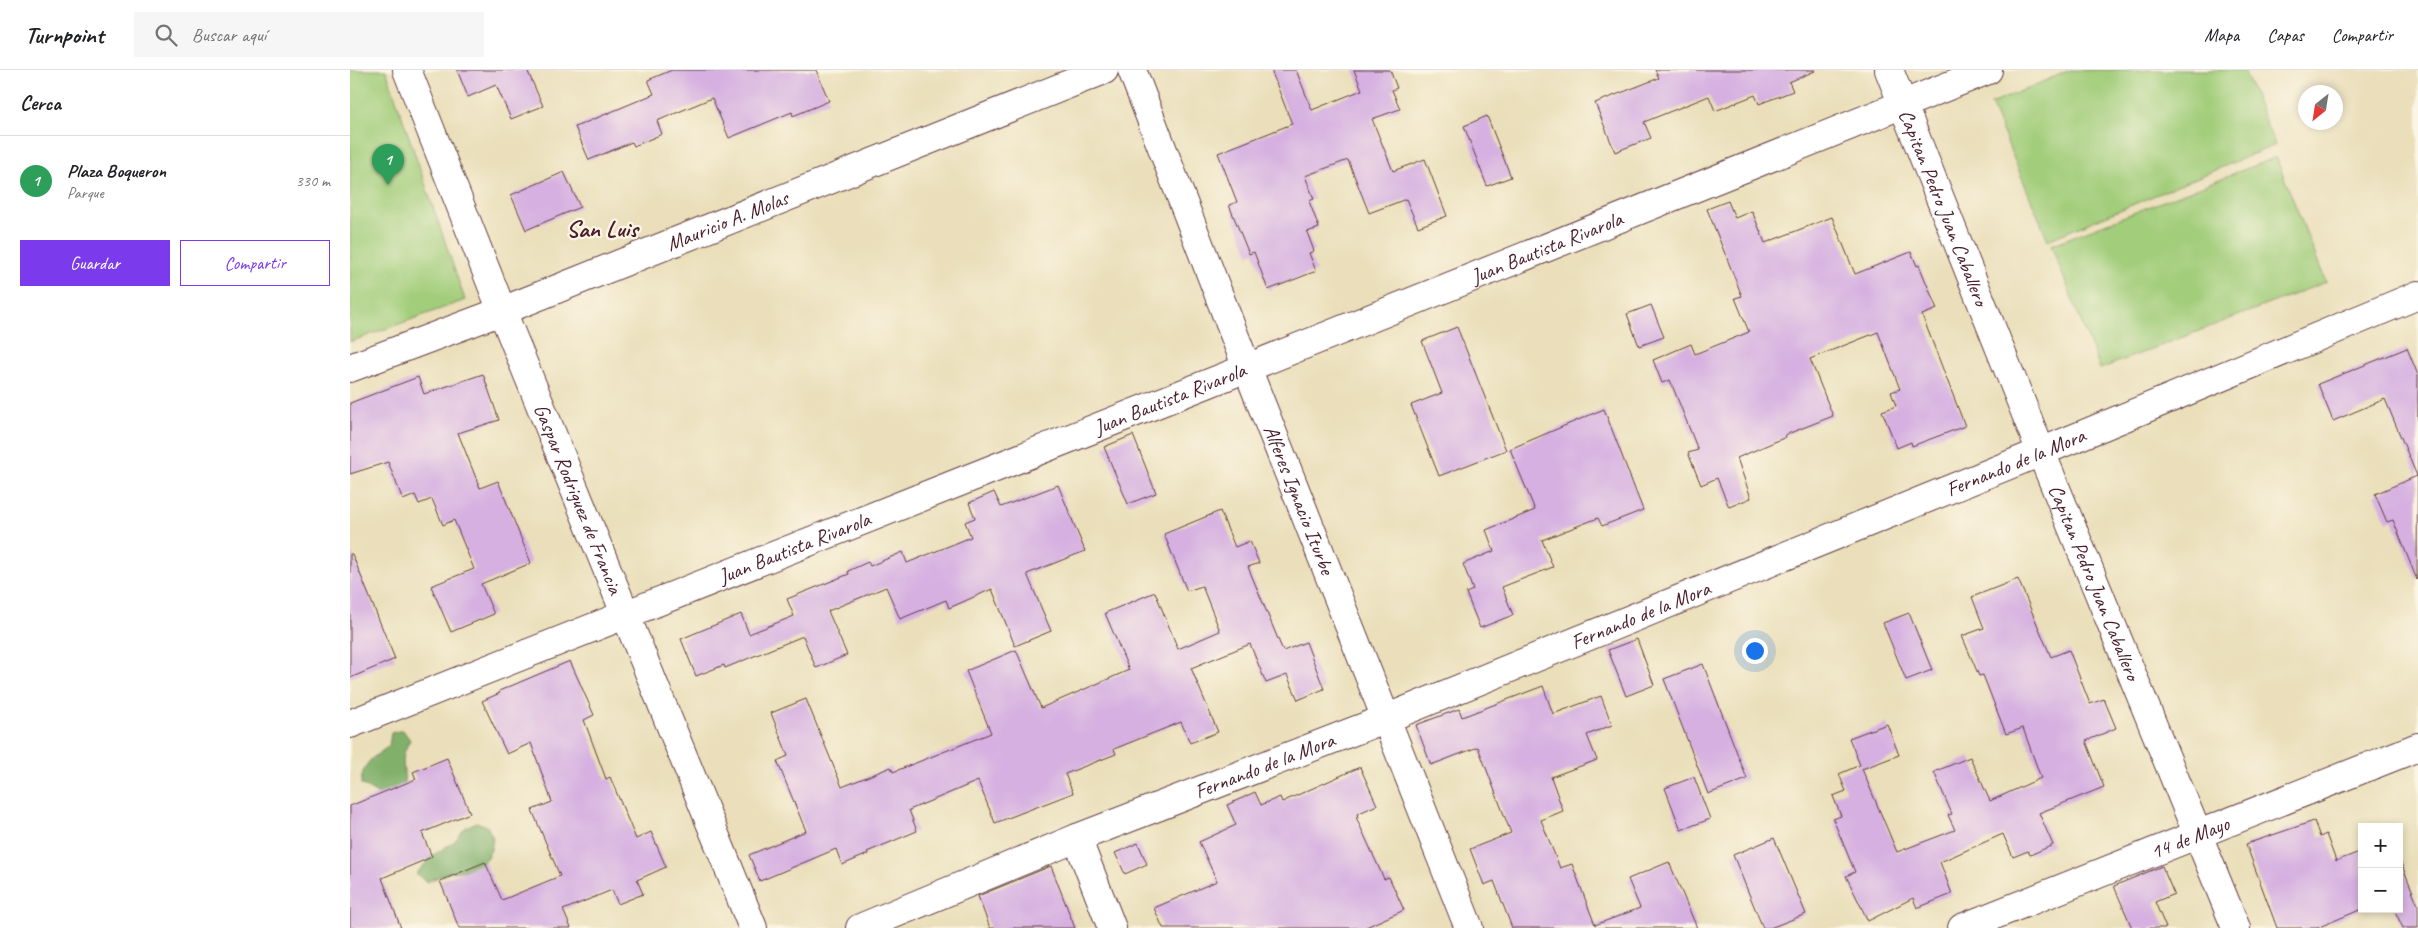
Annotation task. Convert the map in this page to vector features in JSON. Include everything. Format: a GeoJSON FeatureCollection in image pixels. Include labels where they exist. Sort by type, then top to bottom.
{"type":"FeatureCollection","features":[{"type":"Feature","properties":{"kind":"street","name":"Gaspar Rodriguez de Francia"},"geometry":{"type":"LineString","coordinates":[[407,70],[502,311],[753,928]]}},
{"type":"Feature","properties":{"kind":"street","name":"Mauricio A. Molas"},"geometry":{"type":"LineString","coordinates":[[350,368],[502,311],[1104,70]]}},
{"type":"Feature","properties":{"kind":"street","name":"Alferes Ignacio Iturbe"},"geometry":{"type":"LineString","coordinates":[[1132,70],[1384,719],[1469,928]]}},
{"type":"Feature","properties":{"kind":"street","name":"Capitan Pedro Juan Caballero"},"geometry":{"type":"LineString","coordinates":[[1889,70],[2040,452],[2236,928]]}},
{"type":"Feature","properties":{"kind":"street","name":"Juan Bautista Rivarola"},"geometry":{"type":"LineString","coordinates":[[350,724],[1247,368],[1988,70]]}},
{"type":"Feature","properties":{"kind":"street","name":"Fernando de la Mora"},"geometry":{"type":"LineString","coordinates":[[860,928],[1077,838],[1384,719],[2040,452],[2418,295]]}},
{"type":"Feature","properties":{"kind":"street","name":"14 de Mayo"},"geometry":{"type":"LineString","coordinates":[[1962,928],[2198,836],[2418,747]]}},
{"type":"Feature","properties":{"kind":"street"},"geometry":{"type":"LineString","coordinates":[[1077,838],[1112,928]]}},
{"type":"Feature","properties":{"kind":"green space"},"geometry":{"type":"Polygon","coordinates":[[[350,70],[386,70],[465,300],[350,342],[350,70]]]}},
{"type":"Feature","properties":{"kind":"green space"},"geometry":{"type":"Polygon","coordinates":[[[2070,70],[2244,70],[2275,145],[2048,240],[1991,104],[2070,70]]]}},
{"type":"Feature","properties":{"kind":"green space"},"geometry":{"type":"Polygon","coordinates":[[[2276,157],[2326,282],[2100,369],[2051,245],[2276,157]]]}},
{"type":"Feature","properties":{"kind":"green space"},"geometry":{"type":"Polygon","coordinates":[[[403,730],[410,740],[403,758],[404,787],[382,797],[361,784],[364,770],[373,757],[389,746],[391,733],[403,730]]]}},
{"type":"Feature","properties":{"kind":"green space"},"geometry":{"type":"Polygon","coordinates":[[[476,822],[487,826],[493,838],[491,850],[476,869],[450,872],[427,882],[416,874],[433,855],[454,842],[465,828],[476,822]]]}},
{"type":"Feature","properties":{"kind":"building"},"geometry":{"type":"Polygon","coordinates":[[[457,70],[531,70],[528,72],[543,106],[511,119],[496,85],[468,97],[457,70]]]}},
{"type":"Feature","properties":{"kind":"building"},"geometry":{"type":"Polygon","coordinates":[[[672,70],[816,70],[829,101],[793,116],[792,112],[729,138],[712,98],[657,121],[662,134],[634,146],[632,142],[589,160],[575,127],[654,94],[648,80],[672,70]]]}},
{"type":"Feature","properties":{"kind":"building"},"geometry":{"type":"Polygon","coordinates":[[[1271,70],[1296,70],[1312,110],[1362,90],[1354,70],[1390,70],[1397,88],[1392,90],[1400,109],[1372,119],[1393,171],[1425,159],[1447,216],[1418,227],[1406,199],[1369,213],[1348,160],[1305,176],[1314,199],[1309,201],[1319,228],[1307,232],[1314,251],[1309,253],[1316,271],[1268,290],[1254,252],[1249,254],[1229,205],[1237,202],[1218,153],[1292,124],[1271,70]]]}},
{"type":"Feature","properties":{"kind":"building"},"geometry":{"type":"Polygon","coordinates":[[[1655,70],[1815,71],[1789,82],[1793,91],[1759,104],[1755,95],[1715,111],[1709,96],[1644,122],[1651,138],[1615,152],[1595,103],[1659,78],[1655,70]]]}},
{"type":"Feature","properties":{"kind":"building"},"geometry":{"type":"Polygon","coordinates":[[[1487,116],[1511,177],[1487,186],[1464,126],[1487,116]]]}},
{"type":"Feature","properties":{"kind":"building"},"geometry":{"type":"Polygon","coordinates":[[[564,172],[580,207],[526,230],[511,195],[564,172]]]}},
{"type":"Feature","properties":{"kind":"building"},"geometry":{"type":"Polygon","coordinates":[[[1728,201],[1735,218],[1752,211],[1765,243],[1832,217],[1855,274],[1911,252],[1917,266],[1919,265],[1937,309],[1922,315],[1965,426],[1912,446],[1911,442],[1897,448],[1882,411],[1896,406],[1891,392],[1900,389],[1878,332],[1810,359],[1833,416],[1785,435],[1786,437],[1737,458],[1751,498],[1729,507],[1717,478],[1701,485],[1688,453],[1698,450],[1670,380],[1662,383],[1653,360],[1691,344],[1695,354],[1749,332],[1735,298],[1742,296],[1707,209],[1728,201]]]}},
{"type":"Feature","properties":{"kind":"building"},"geometry":{"type":"Polygon","coordinates":[[[1651,305],[1664,337],[1639,346],[1627,314],[1651,305]]]}},
{"type":"Feature","properties":{"kind":"building"},"geometry":{"type":"Polygon","coordinates":[[[1457,327],[1506,450],[1439,476],[1411,405],[1442,393],[1422,341],[1457,327]]]}},
{"type":"Feature","properties":{"kind":"building"},"geometry":{"type":"Polygon","coordinates":[[[2407,348],[2418,375],[2417,580],[2393,520],[2387,522],[2375,494],[2417,476],[2385,399],[2333,421],[2318,384],[2407,348]]]}},
{"type":"Feature","properties":{"kind":"building"},"geometry":{"type":"Polygon","coordinates":[[[483,374],[499,420],[458,433],[480,488],[498,481],[531,563],[481,584],[494,614],[451,632],[431,586],[474,569],[454,520],[443,525],[432,499],[419,504],[415,495],[403,500],[388,462],[350,474],[350,403],[418,377],[424,394],[483,374]]]}},
{"type":"Feature","properties":{"kind":"building"},"geometry":{"type":"Polygon","coordinates":[[[1604,409],[1643,510],[1602,526],[1598,518],[1542,540],[1553,567],[1502,587],[1513,615],[1480,628],[1466,593],[1473,590],[1463,564],[1494,551],[1486,530],[1535,510],[1510,449],[1604,409]]]}},
{"type":"Feature","properties":{"kind":"building"},"geometry":{"type":"Polygon","coordinates":[[[1133,435],[1156,493],[1128,504],[1104,447],[1133,435]]]}},
{"type":"Feature","properties":{"kind":"building"},"geometry":{"type":"Polygon","coordinates":[[[1058,485],[1085,551],[1027,574],[1051,631],[1015,646],[992,589],[949,608],[946,600],[900,619],[886,587],[828,611],[847,655],[816,668],[803,636],[725,668],[724,665],[696,676],[681,639],[741,614],[749,634],[794,616],[787,599],[849,574],[848,571],[868,562],[870,566],[903,552],[907,563],[971,537],[965,522],[975,518],[969,503],[994,492],[1001,507],[1058,485]]]}},
{"type":"Feature","properties":{"kind":"building"},"geometry":{"type":"Polygon","coordinates":[[[1220,511],[1235,547],[1250,541],[1259,563],[1248,567],[1283,651],[1306,642],[1324,689],[1298,700],[1287,675],[1266,683],[1250,644],[1191,668],[1218,732],[1190,743],[1181,722],[1114,749],[1116,754],[1065,774],[1073,793],[995,823],[978,781],[909,810],[917,831],[867,852],[868,854],[842,865],[836,849],[760,881],[749,855],[806,831],[777,761],[788,756],[771,713],[806,699],[842,787],[891,767],[893,772],[991,733],[966,671],[1016,650],[1041,708],[1129,670],[1105,613],[1155,592],[1178,649],[1220,631],[1202,586],[1187,591],[1164,534],[1220,511]]]}},
{"type":"Feature","properties":{"kind":"building"},"geometry":{"type":"Polygon","coordinates":[[[350,554],[352,554],[395,659],[350,678],[350,554]]]}},
{"type":"Feature","properties":{"kind":"building"},"geometry":{"type":"Polygon","coordinates":[[[2018,579],[2051,657],[2069,650],[2090,704],[2104,699],[2116,728],[2086,741],[2104,787],[2039,813],[2053,845],[2030,855],[2028,851],[2013,857],[2003,834],[1940,862],[1952,894],[1917,908],[1913,898],[1868,921],[1846,876],[1855,872],[1833,819],[1841,816],[1833,796],[1846,791],[1839,774],[1860,765],[1849,738],[1887,724],[1899,755],[1862,769],[1897,852],[1955,830],[1948,815],[1952,814],[1934,772],[1970,757],[1990,801],[2041,778],[2023,728],[2006,734],[1983,675],[1979,676],[1962,636],[1984,628],[1972,597],[2018,579]]]}},
{"type":"Feature","properties":{"kind":"building"},"geometry":{"type":"Polygon","coordinates":[[[1909,613],[1932,670],[1906,680],[1883,623],[1909,613]]]}},
{"type":"Feature","properties":{"kind":"building"},"geometry":{"type":"Polygon","coordinates":[[[1637,639],[1654,685],[1626,696],[1608,650],[1637,639]]]}},
{"type":"Feature","properties":{"kind":"building"},"geometry":{"type":"Polygon","coordinates":[[[570,661],[594,715],[584,720],[606,779],[610,777],[636,839],[651,832],[666,867],[637,880],[643,894],[618,904],[612,890],[563,910],[571,928],[459,928],[440,881],[485,862],[502,900],[560,876],[532,810],[552,802],[531,743],[507,754],[482,701],[500,693],[499,691],[570,661]]]}},
{"type":"Feature","properties":{"kind":"building"},"geometry":{"type":"Polygon","coordinates":[[[1703,664],[1747,779],[1708,794],[1664,679],[1703,664]]]}},
{"type":"Feature","properties":{"kind":"building"},"geometry":{"type":"Polygon","coordinates":[[[1543,686],[1553,714],[1601,696],[1612,725],[1587,735],[1597,760],[1551,777],[1563,811],[1541,820],[1560,868],[1572,864],[1595,925],[1640,908],[1628,879],[1669,862],[1697,928],[1512,928],[1494,881],[1484,885],[1470,849],[1511,833],[1478,747],[1431,765],[1416,725],[1459,709],[1462,717],[1543,686]]]}},
{"type":"Feature","properties":{"kind":"building"},"geometry":{"type":"Polygon","coordinates":[[[447,758],[470,813],[422,833],[432,857],[382,878],[401,928],[350,928],[350,806],[416,779],[413,772],[447,758]]]}},
{"type":"Feature","properties":{"kind":"building"},"geometry":{"type":"Polygon","coordinates":[[[1360,767],[1377,805],[1357,814],[1358,817],[1356,817],[1384,879],[1389,877],[1404,910],[1364,928],[1163,928],[1154,908],[1217,881],[1199,842],[1236,825],[1227,805],[1255,792],[1261,805],[1280,797],[1282,802],[1360,767]]]}},
{"type":"Feature","properties":{"kind":"building"},"geometry":{"type":"Polygon","coordinates":[[[1694,777],[1710,819],[1681,830],[1665,788],[1694,777]]]}},
{"type":"Feature","properties":{"kind":"building"},"geometry":{"type":"Polygon","coordinates":[[[2314,821],[2320,837],[2326,834],[2336,861],[2358,853],[2358,911],[2317,928],[2277,928],[2246,844],[2314,821]]]}},
{"type":"Feature","properties":{"kind":"building"},"geometry":{"type":"Polygon","coordinates":[[[1774,838],[1806,914],[1770,928],[1763,928],[1733,855],[1774,838]]]}},
{"type":"Feature","properties":{"kind":"building"},"geometry":{"type":"Polygon","coordinates":[[[1138,843],[1147,864],[1125,874],[1115,853],[1138,843]]]}},
{"type":"Feature","properties":{"kind":"building"},"geometry":{"type":"Polygon","coordinates":[[[1051,866],[1075,928],[990,928],[978,896],[1051,866]]]}},
{"type":"Feature","properties":{"kind":"building"},"geometry":{"type":"Polygon","coordinates":[[[2162,866],[2174,894],[2155,902],[2166,928],[2132,928],[2114,886],[2162,866]]]}},
{"type":"Feature","properties":{"kind":"building"},"geometry":{"type":"Polygon","coordinates":[[[2403,868],[2418,905],[2418,928],[2403,928],[2396,913],[2403,913],[2403,868]]]}},
{"type":"Feature","properties":{"kind":"place","name":"Plaza Boqueron"},"geometry":{"type":"Point","coordinates":[388,185]}},
{"type":"Feature","properties":{"kind":"district","name":"San Luis"},"geometry":{"type":"Point","coordinates":[602,229]}}]}
